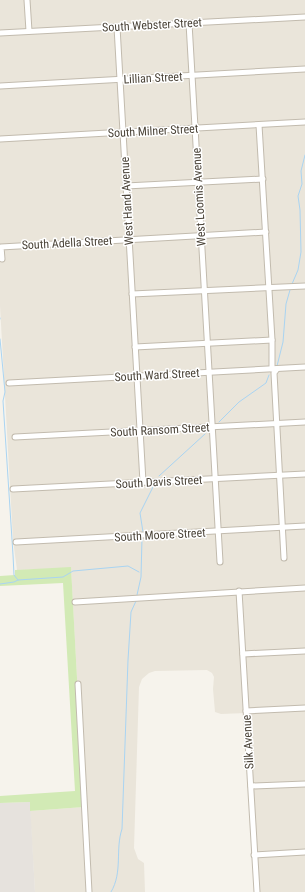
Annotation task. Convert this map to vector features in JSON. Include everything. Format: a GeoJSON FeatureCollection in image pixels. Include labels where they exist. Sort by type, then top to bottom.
{"type":"FeatureCollection","features":[{"type":"Feature","properties":{"kind":"street"},"geometry":{"type":"LineString","coordinates":[[27,0],[29,31]]}},
{"type":"Feature","properties":{"kind":"street","name":"South Webster Street"},"geometry":{"type":"LineString","coordinates":[[0,33],[305,17]]}},
{"type":"Feature","properties":{"kind":"street","name":"West Loomis Avenue"},"geometry":{"type":"LineString","coordinates":[[189,23],[220,562]]}},
{"type":"Feature","properties":{"kind":"street","name":"West Hand Avenue"},"geometry":{"type":"LineString","coordinates":[[117,27],[143,482]]}},
{"type":"Feature","properties":{"kind":"street","name":"Lillian Street"},"geometry":{"type":"LineString","coordinates":[[0,86],[305,69]]}},
{"type":"Feature","properties":{"kind":"street","name":"South Milner Street"},"geometry":{"type":"LineString","coordinates":[[0,139],[305,122]]}},
{"type":"Feature","properties":{"kind":"street"},"geometry":{"type":"LineString","coordinates":[[259,125],[284,558]]}},
{"type":"Feature","properties":{"kind":"street"},"geometry":{"type":"LineString","coordinates":[[126,186],[262,179]]}},
{"type":"Feature","properties":{"kind":"street","name":"South Adella Street"},"geometry":{"type":"LineString","coordinates":[[2,259],[1,246],[266,232]]}},
{"type":"Feature","properties":{"kind":"street"},"geometry":{"type":"LineString","coordinates":[[132,294],[305,286]]}},
{"type":"Feature","properties":{"kind":"street"},"geometry":{"type":"LineString","coordinates":[[135,347],[272,340]]}},
{"type":"Feature","properties":{"kind":"street","name":"South Ward Street"},"geometry":{"type":"LineString","coordinates":[[9,383],[305,367]]}},
{"type":"Feature","properties":{"kind":"street","name":"South Ransom Street"},"geometry":{"type":"LineString","coordinates":[[15,437],[305,422]]}},
{"type":"Feature","properties":{"kind":"street","name":"South Davis Street"},"geometry":{"type":"LineString","coordinates":[[13,489],[305,474]]}},
{"type":"Feature","properties":{"kind":"street","name":"South Moore Street"},"geometry":{"type":"LineString","coordinates":[[16,542],[305,526]]}},
{"type":"Feature","properties":{"kind":"street"},"geometry":{"type":"LineString","coordinates":[[75,602],[305,588]]}},
{"type":"Feature","properties":{"kind":"street","name":"Silk Avenue"},"geometry":{"type":"LineString","coordinates":[[239,591],[256,892]]}},
{"type":"Feature","properties":{"kind":"street"},"geometry":{"type":"LineString","coordinates":[[243,654],[305,651]]}},
{"type":"Feature","properties":{"kind":"street"},"geometry":{"type":"LineString","coordinates":[[78,684],[89,892]]}},
{"type":"Feature","properties":{"kind":"street"},"geometry":{"type":"LineString","coordinates":[[246,711],[305,708]]}},
{"type":"Feature","properties":{"kind":"street"},"geometry":{"type":"LineString","coordinates":[[251,786],[305,784]]}},
{"type":"Feature","properties":{"kind":"street"},"geometry":{"type":"LineString","coordinates":[[254,855],[305,852]]}},
{"type":"Feature","properties":{"kind":"shaded area"},"geometry":{"type":"Polygon","coordinates":[[[0,0],[305,0],[305,892],[257,892],[246,713],[221,714],[215,712],[213,689],[214,677],[212,673],[207,670],[155,671],[149,673],[142,679],[139,687],[134,848],[138,859],[144,863],[145,892],[35,892],[30,811],[84,807],[71,568],[17,570],[13,540],[0,306],[0,0]]]}},
{"type":"Feature","properties":{"kind":"shaded area"},"geometry":{"type":"Polygon","coordinates":[[[30,802],[35,892],[0,892],[0,803],[30,802]]]}},
{"type":"Feature","properties":{"kind":"green space"},"geometry":{"type":"Polygon","coordinates":[[[71,567],[84,807],[30,811],[30,802],[0,803],[0,796],[75,791],[63,583],[0,586],[0,576],[15,575],[15,570],[71,567]]]}},
{"type":"Feature","properties":{"kind":"waterway"},"geometry":{"type":"LineString","coordinates":[[292,284],[298,270],[301,252],[300,210],[298,196],[302,184],[301,171],[305,155]]}},
{"type":"Feature","properties":{"kind":"waterway"},"geometry":{"type":"LineString","coordinates":[[277,366],[283,342],[286,304],[290,290]]}},
{"type":"Feature","properties":{"kind":"waterway"},"geometry":{"type":"LineString","coordinates":[[0,339],[5,392],[3,401],[14,575],[18,580]]}},
{"type":"Feature","properties":{"kind":"waterway"},"geometry":{"type":"LineString","coordinates":[[219,422],[239,402],[266,383],[269,375]]}},
{"type":"Feature","properties":{"kind":"waterway"},"geometry":{"type":"LineString","coordinates":[[159,476],[205,434]]}},
{"type":"Feature","properties":{"kind":"waterway"},"geometry":{"type":"LineString","coordinates":[[143,532],[140,513],[153,487]]}},
{"type":"Feature","properties":{"kind":"waterway"},"geometry":{"type":"LineString","coordinates":[[137,595],[141,577],[142,538]]}},
{"type":"Feature","properties":{"kind":"waterway"},"geometry":{"type":"LineString","coordinates":[[0,584],[18,580],[63,577],[73,571],[128,566],[139,572]]}},
{"type":"Feature","properties":{"kind":"waterway"},"geometry":{"type":"LineString","coordinates":[[111,892],[117,877],[119,845],[122,829],[128,660],[131,612],[136,601]]}}]}
